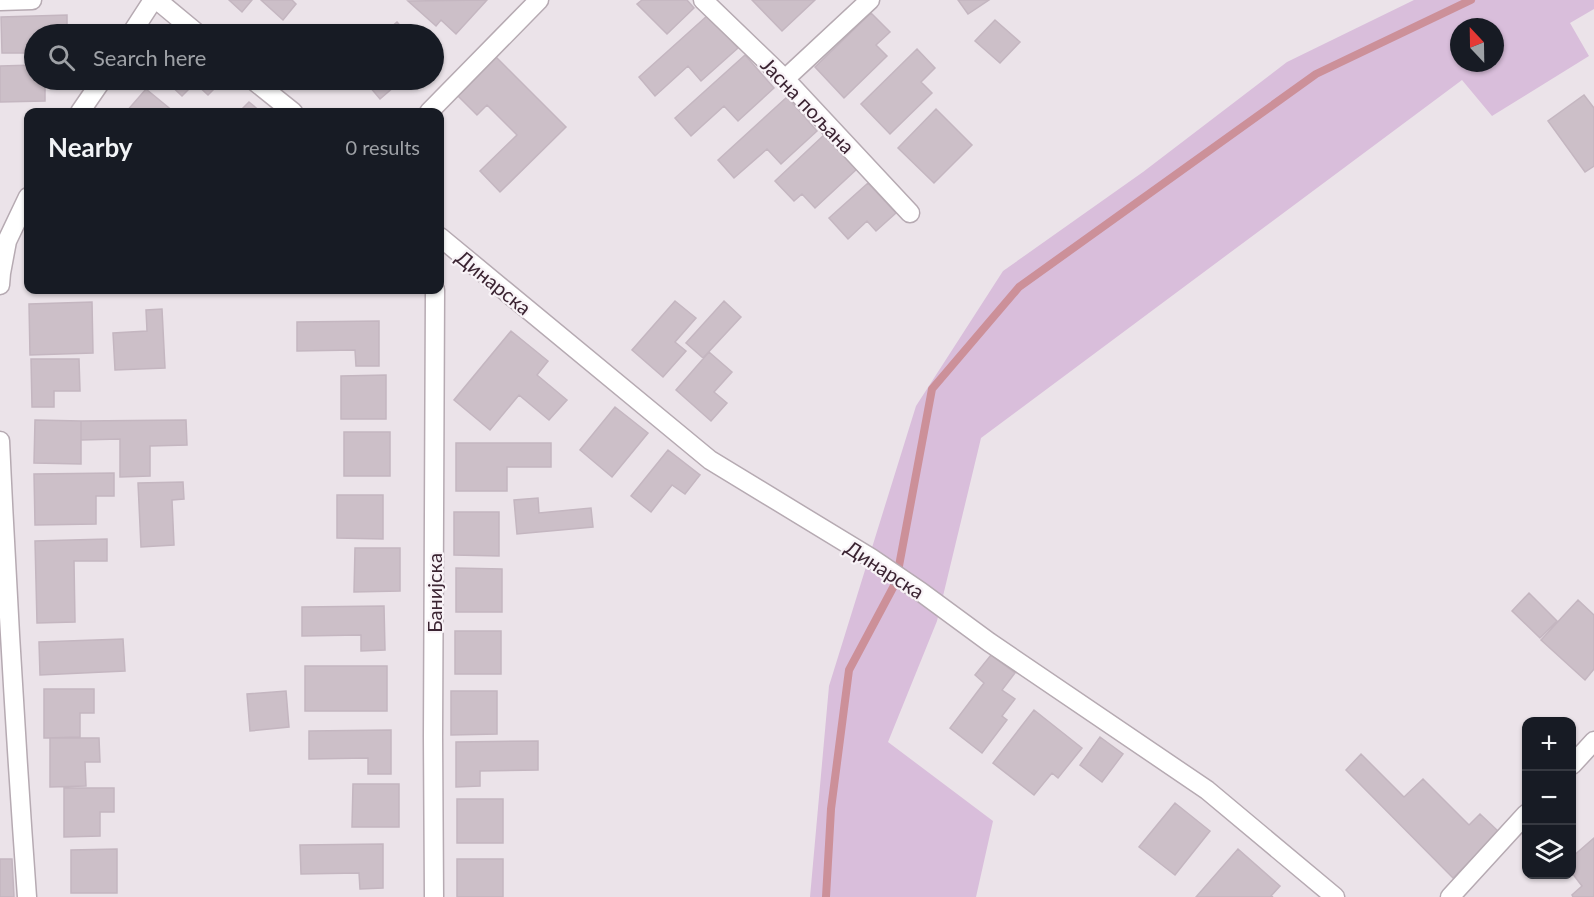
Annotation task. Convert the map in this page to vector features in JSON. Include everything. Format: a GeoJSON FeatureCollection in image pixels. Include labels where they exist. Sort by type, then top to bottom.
{"type":"FeatureCollection","features":[{"type":"Feature","properties":{"kind":"street"},"geometry":{"type":"LineString","coordinates":[[0,1],[32,0]]}},
{"type":"Feature","properties":{"kind":"street"},"geometry":{"type":"LineString","coordinates":[[137,24],[155,0],[185,24]]}},
{"type":"Feature","properties":{"kind":"street"},"geometry":{"type":"LineString","coordinates":[[433,108],[539,0]]}},
{"type":"Feature","properties":{"kind":"street","name":"Јасна пољана"},"geometry":{"type":"LineString","coordinates":[[703,0],[785,80],[910,213]]}},
{"type":"Feature","properties":{"kind":"street"},"geometry":{"type":"LineString","coordinates":[[785,80],[870,0]]}},
{"type":"Feature","properties":{"kind":"street"},"geometry":{"type":"LineString","coordinates":[[83,108],[95,90]]}},
{"type":"Feature","properties":{"kind":"street"},"geometry":{"type":"LineString","coordinates":[[266,90],[288,108]]}},
{"type":"Feature","properties":{"kind":"street"},"geometry":{"type":"LineString","coordinates":[[0,285],[0,273],[8,241],[24,206]]}},
{"type":"Feature","properties":{"kind":"street","name":"Динарска"},"geometry":{"type":"LineString","coordinates":[[444,240],[710,460],[871,558],[989,642],[1207,790],[1335,897]]}},
{"type":"Feature","properties":{"kind":"street","name":"Банијска"},"geometry":{"type":"LineString","coordinates":[[434,897],[435,294]]}},
{"type":"Feature","properties":{"kind":"street"},"geometry":{"type":"LineString","coordinates":[[0,441],[16,755],[27,897]]}},
{"type":"Feature","properties":{"kind":"street"},"geometry":{"type":"LineString","coordinates":[[1576,761],[1594,741]]}},
{"type":"Feature","properties":{"kind":"street"},"geometry":{"type":"LineString","coordinates":[[1450,897],[1522,819]]}},
{"type":"Feature","properties":{"kind":"shaded area"},"geometry":{"type":"Polygon","coordinates":[[[1414,0],[1594,0],[1594,9],[1570,23],[1589,56],[1492,116],[1462,80],[981,438],[937,621],[888,742],[993,821],[976,897],[810,897],[829,686],[916,406],[1003,271],[1143,172],[1287,62],[1414,0]]]}},
{"type":"Feature","properties":{"kind":"building"},"geometry":{"type":"Polygon","coordinates":[[[229,0],[252,0],[242,12],[229,0]]]}},
{"type":"Feature","properties":{"kind":"building"},"geometry":{"type":"Polygon","coordinates":[[[261,0],[292,0],[296,4],[283,20],[261,0]]]}},
{"type":"Feature","properties":{"kind":"building"},"geometry":{"type":"Polygon","coordinates":[[[487,0],[456,34],[441,20],[438,24],[434,24],[408,1],[487,0]]]}},
{"type":"Feature","properties":{"kind":"building"},"geometry":{"type":"Polygon","coordinates":[[[642,0],[687,0],[694,8],[667,34],[637,4],[642,0]]]}},
{"type":"Feature","properties":{"kind":"building"},"geometry":{"type":"Polygon","coordinates":[[[752,0],[815,0],[782,31],[752,0]]]}},
{"type":"Feature","properties":{"kind":"building"},"geometry":{"type":"Polygon","coordinates":[[[958,0],[989,0],[968,14],[958,0]]]}},
{"type":"Feature","properties":{"kind":"building"},"geometry":{"type":"Polygon","coordinates":[[[871,13],[890,32],[876,45],[887,56],[844,98],[815,67],[871,13]]]}},
{"type":"Feature","properties":{"kind":"building"},"geometry":{"type":"Polygon","coordinates":[[[67,15],[67,24],[24,24],[24,53],[2,53],[1,17],[67,15]]]}},
{"type":"Feature","properties":{"kind":"building"},"geometry":{"type":"Polygon","coordinates":[[[708,15],[738,48],[701,81],[688,66],[655,96],[639,77],[708,15]]]}},
{"type":"Feature","properties":{"kind":"building"},"geometry":{"type":"Polygon","coordinates":[[[995,20],[1020,42],[1000,63],[975,41],[995,20]]]}},
{"type":"Feature","properties":{"kind":"building"},"geometry":{"type":"Polygon","coordinates":[[[917,49],[935,68],[921,82],[932,93],[890,134],[861,104],[917,49]]]}},
{"type":"Feature","properties":{"kind":"building"},"geometry":{"type":"Polygon","coordinates":[[[745,55],[774,88],[738,121],[724,106],[691,136],[675,118],[745,55]]]}},
{"type":"Feature","properties":{"kind":"building"},"geometry":{"type":"Polygon","coordinates":[[[495,56],[566,127],[500,192],[480,171],[517,135],[487,105],[477,115],[456,94],[495,56]]]}},
{"type":"Feature","properties":{"kind":"building"},"geometry":{"type":"Polygon","coordinates":[[[24,65],[24,90],[45,90],[45,101],[0,102],[0,66],[24,65]]]}},
{"type":"Feature","properties":{"kind":"building"},"geometry":{"type":"Polygon","coordinates":[[[147,90],[169,108],[129,108],[147,90]]]}},
{"type":"Feature","properties":{"kind":"building"},"geometry":{"type":"Polygon","coordinates":[[[176,90],[188,90],[182,96],[176,90]]]}},
{"type":"Feature","properties":{"kind":"building"},"geometry":{"type":"Polygon","coordinates":[[[203,90],[213,90],[208,95],[203,90]]]}},
{"type":"Feature","properties":{"kind":"building"},"geometry":{"type":"Polygon","coordinates":[[[372,90],[390,90],[380,99],[372,90]]]}},
{"type":"Feature","properties":{"kind":"building"},"geometry":{"type":"Polygon","coordinates":[[[1584,95],[1594,108],[1594,166],[1585,172],[1548,121],[1584,95]]]}},
{"type":"Feature","properties":{"kind":"building"},"geometry":{"type":"Polygon","coordinates":[[[787,97],[817,131],[781,164],[767,149],[734,178],[718,160],[787,97]]]}},
{"type":"Feature","properties":{"kind":"building"},"geometry":{"type":"Polygon","coordinates":[[[249,102],[256,108],[243,108],[249,102]]]}},
{"type":"Feature","properties":{"kind":"building"},"geometry":{"type":"Polygon","coordinates":[[[936,109],[972,145],[934,183],[898,148],[936,109]]]}},
{"type":"Feature","properties":{"kind":"building"},"geometry":{"type":"Polygon","coordinates":[[[825,134],[858,168],[815,208],[802,194],[794,201],[775,181],[825,134]]]}},
{"type":"Feature","properties":{"kind":"building"},"geometry":{"type":"Polygon","coordinates":[[[868,183],[896,213],[876,231],[867,221],[848,239],[829,218],[868,183]]]}},
{"type":"Feature","properties":{"kind":"building"},"geometry":{"type":"Polygon","coordinates":[[[675,301],[696,318],[675,342],[686,351],[663,377],[632,350],[675,301]]]}},
{"type":"Feature","properties":{"kind":"building"},"geometry":{"type":"Polygon","coordinates":[[[724,301],[741,317],[703,358],[686,343],[724,301]]]}},
{"type":"Feature","properties":{"kind":"building"},"geometry":{"type":"Polygon","coordinates":[[[92,302],[93,353],[30,355],[29,304],[92,302]]]}},
{"type":"Feature","properties":{"kind":"building"},"geometry":{"type":"Polygon","coordinates":[[[162,309],[165,368],[115,370],[113,333],[147,331],[146,310],[162,309]]]}},
{"type":"Feature","properties":{"kind":"building"},"geometry":{"type":"Polygon","coordinates":[[[379,321],[379,366],[356,366],[355,350],[297,351],[297,322],[379,321]]]}},
{"type":"Feature","properties":{"kind":"building"},"geometry":{"type":"Polygon","coordinates":[[[511,331],[548,361],[537,375],[567,400],[549,420],[519,395],[490,430],[454,400],[511,331]]]}},
{"type":"Feature","properties":{"kind":"building"},"geometry":{"type":"Polygon","coordinates":[[[709,352],[732,372],[714,392],[727,403],[711,421],[676,390],[709,352]]]}},
{"type":"Feature","properties":{"kind":"building"},"geometry":{"type":"Polygon","coordinates":[[[31,359],[79,359],[80,391],[54,391],[54,407],[32,407],[31,359]]]}},
{"type":"Feature","properties":{"kind":"building"},"geometry":{"type":"Polygon","coordinates":[[[386,375],[386,419],[341,419],[341,376],[386,375]]]}},
{"type":"Feature","properties":{"kind":"building"},"geometry":{"type":"Polygon","coordinates":[[[615,407],[648,433],[612,477],[580,450],[615,407]]]}},
{"type":"Feature","properties":{"kind":"building"},"geometry":{"type":"Polygon","coordinates":[[[35,420],[81,421],[81,464],[34,463],[35,420]]]}},
{"type":"Feature","properties":{"kind":"building"},"geometry":{"type":"Polygon","coordinates":[[[186,420],[187,445],[150,446],[150,476],[120,477],[120,439],[81,440],[81,421],[186,420]]]}},
{"type":"Feature","properties":{"kind":"building"},"geometry":{"type":"Polygon","coordinates":[[[344,432],[390,432],[390,476],[344,476],[344,432]]]}},
{"type":"Feature","properties":{"kind":"building"},"geometry":{"type":"Polygon","coordinates":[[[456,443],[551,443],[551,467],[507,467],[507,491],[456,491],[456,443]]]}},
{"type":"Feature","properties":{"kind":"building"},"geometry":{"type":"Polygon","coordinates":[[[668,450],[700,475],[685,494],[672,485],[651,512],[631,496],[668,450]]]}},
{"type":"Feature","properties":{"kind":"building"},"geometry":{"type":"Polygon","coordinates":[[[114,473],[114,496],[96,496],[96,524],[35,525],[34,474],[114,473]]]}},
{"type":"Feature","properties":{"kind":"building"},"geometry":{"type":"Polygon","coordinates":[[[183,482],[184,499],[172,500],[174,545],[141,547],[138,483],[183,482]]]}},
{"type":"Feature","properties":{"kind":"building"},"geometry":{"type":"Polygon","coordinates":[[[337,495],[383,495],[383,539],[337,538],[337,495]]]}},
{"type":"Feature","properties":{"kind":"building"},"geometry":{"type":"Polygon","coordinates":[[[538,498],[539,513],[591,508],[593,527],[517,534],[514,500],[538,498]]]}},
{"type":"Feature","properties":{"kind":"building"},"geometry":{"type":"Polygon","coordinates":[[[454,512],[499,512],[499,556],[454,555],[454,512]]]}},
{"type":"Feature","properties":{"kind":"building"},"geometry":{"type":"Polygon","coordinates":[[[107,539],[107,561],[74,561],[75,622],[37,623],[35,541],[107,539]]]}},
{"type":"Feature","properties":{"kind":"building"},"geometry":{"type":"Polygon","coordinates":[[[355,548],[400,548],[400,591],[354,592],[355,548]]]}},
{"type":"Feature","properties":{"kind":"building"},"geometry":{"type":"Polygon","coordinates":[[[456,568],[502,569],[502,612],[456,612],[456,568]]]}},
{"type":"Feature","properties":{"kind":"building"},"geometry":{"type":"Polygon","coordinates":[[[1529,593],[1557,621],[1540,638],[1512,611],[1529,593]]]}},
{"type":"Feature","properties":{"kind":"building"},"geometry":{"type":"Polygon","coordinates":[[[1578,600],[1594,615],[1594,669],[1585,680],[1541,640],[1578,600]]]}},
{"type":"Feature","properties":{"kind":"building"},"geometry":{"type":"Polygon","coordinates":[[[384,606],[385,650],[361,651],[361,635],[302,636],[302,607],[384,606]]]}},
{"type":"Feature","properties":{"kind":"building"},"geometry":{"type":"Polygon","coordinates":[[[455,631],[501,631],[501,674],[455,674],[455,631]]]}},
{"type":"Feature","properties":{"kind":"building"},"geometry":{"type":"Polygon","coordinates":[[[123,639],[125,671],[40,675],[39,642],[123,639]]]}},
{"type":"Feature","properties":{"kind":"building"},"geometry":{"type":"Polygon","coordinates":[[[991,655],[1015,673],[1002,690],[1015,699],[1002,716],[1007,720],[982,753],[950,728],[984,683],[975,675],[991,655]]]}},
{"type":"Feature","properties":{"kind":"building"},"geometry":{"type":"Polygon","coordinates":[[[305,666],[387,666],[387,711],[305,711],[305,666]]]}},
{"type":"Feature","properties":{"kind":"building"},"geometry":{"type":"Polygon","coordinates":[[[44,689],[94,689],[94,713],[80,713],[80,737],[44,738],[44,689]]]}},
{"type":"Feature","properties":{"kind":"building"},"geometry":{"type":"Polygon","coordinates":[[[286,691],[289,727],[250,731],[247,694],[286,691]]]}},
{"type":"Feature","properties":{"kind":"building"},"geometry":{"type":"Polygon","coordinates":[[[451,691],[497,691],[497,734],[451,735],[451,691]]]}},
{"type":"Feature","properties":{"kind":"building"},"geometry":{"type":"Polygon","coordinates":[[[1034,710],[1082,748],[1058,778],[1052,773],[1034,795],[993,763],[1034,710]]]}},
{"type":"Feature","properties":{"kind":"building"},"geometry":{"type":"Polygon","coordinates":[[[391,730],[391,774],[368,774],[368,758],[309,759],[309,731],[391,730]]]}},
{"type":"Feature","properties":{"kind":"building"},"geometry":{"type":"Polygon","coordinates":[[[1100,737],[1123,754],[1102,782],[1080,765],[1100,737]]]}},
{"type":"Feature","properties":{"kind":"building"},"geometry":{"type":"Polygon","coordinates":[[[50,738],[99,738],[100,762],[85,762],[86,786],[50,787],[50,738]]]}},
{"type":"Feature","properties":{"kind":"building"},"geometry":{"type":"Polygon","coordinates":[[[538,741],[538,770],[480,771],[480,786],[456,787],[456,742],[538,741]]]}},
{"type":"Feature","properties":{"kind":"building"},"geometry":{"type":"Polygon","coordinates":[[[1361,754],[1404,797],[1423,779],[1469,825],[1480,814],[1499,832],[1453,878],[1346,770],[1361,754]]]}},
{"type":"Feature","properties":{"kind":"building"},"geometry":{"type":"Polygon","coordinates":[[[353,784],[399,784],[399,827],[352,827],[353,784]]]}},
{"type":"Feature","properties":{"kind":"building"},"geometry":{"type":"Polygon","coordinates":[[[64,788],[114,788],[114,812],[100,812],[100,836],[64,837],[64,788]]]}},
{"type":"Feature","properties":{"kind":"building"},"geometry":{"type":"Polygon","coordinates":[[[457,799],[503,799],[503,843],[457,843],[457,799]]]}},
{"type":"Feature","properties":{"kind":"building"},"geometry":{"type":"Polygon","coordinates":[[[1175,803],[1210,831],[1175,875],[1139,847],[1175,803]]]}},
{"type":"Feature","properties":{"kind":"building"},"geometry":{"type":"Polygon","coordinates":[[[1594,838],[1594,897],[1573,897],[1572,895],[1582,886],[1576,878],[1576,854],[1594,838]]]}},
{"type":"Feature","properties":{"kind":"building"},"geometry":{"type":"Polygon","coordinates":[[[383,844],[383,888],[360,889],[359,873],[301,874],[300,845],[383,844]]]}},
{"type":"Feature","properties":{"kind":"building"},"geometry":{"type":"Polygon","coordinates":[[[117,849],[117,893],[71,893],[71,850],[117,849]]]}},
{"type":"Feature","properties":{"kind":"building"},"geometry":{"type":"Polygon","coordinates":[[[1238,849],[1280,886],[1271,896],[1273,897],[1196,897],[1238,849]]]}},
{"type":"Feature","properties":{"kind":"building"},"geometry":{"type":"Polygon","coordinates":[[[0,859],[12,859],[14,897],[0,897],[0,859]]]}},
{"type":"Feature","properties":{"kind":"building"},"geometry":{"type":"Polygon","coordinates":[[[457,859],[503,859],[503,897],[457,897],[457,859]]]}},
{"type":"Feature","properties":{"kind":"waterway"},"geometry":{"type":"LineString","coordinates":[[826,897],[831,809],[849,670],[896,582],[932,389],[1019,287],[1316,74],[1471,0]]}}]}
